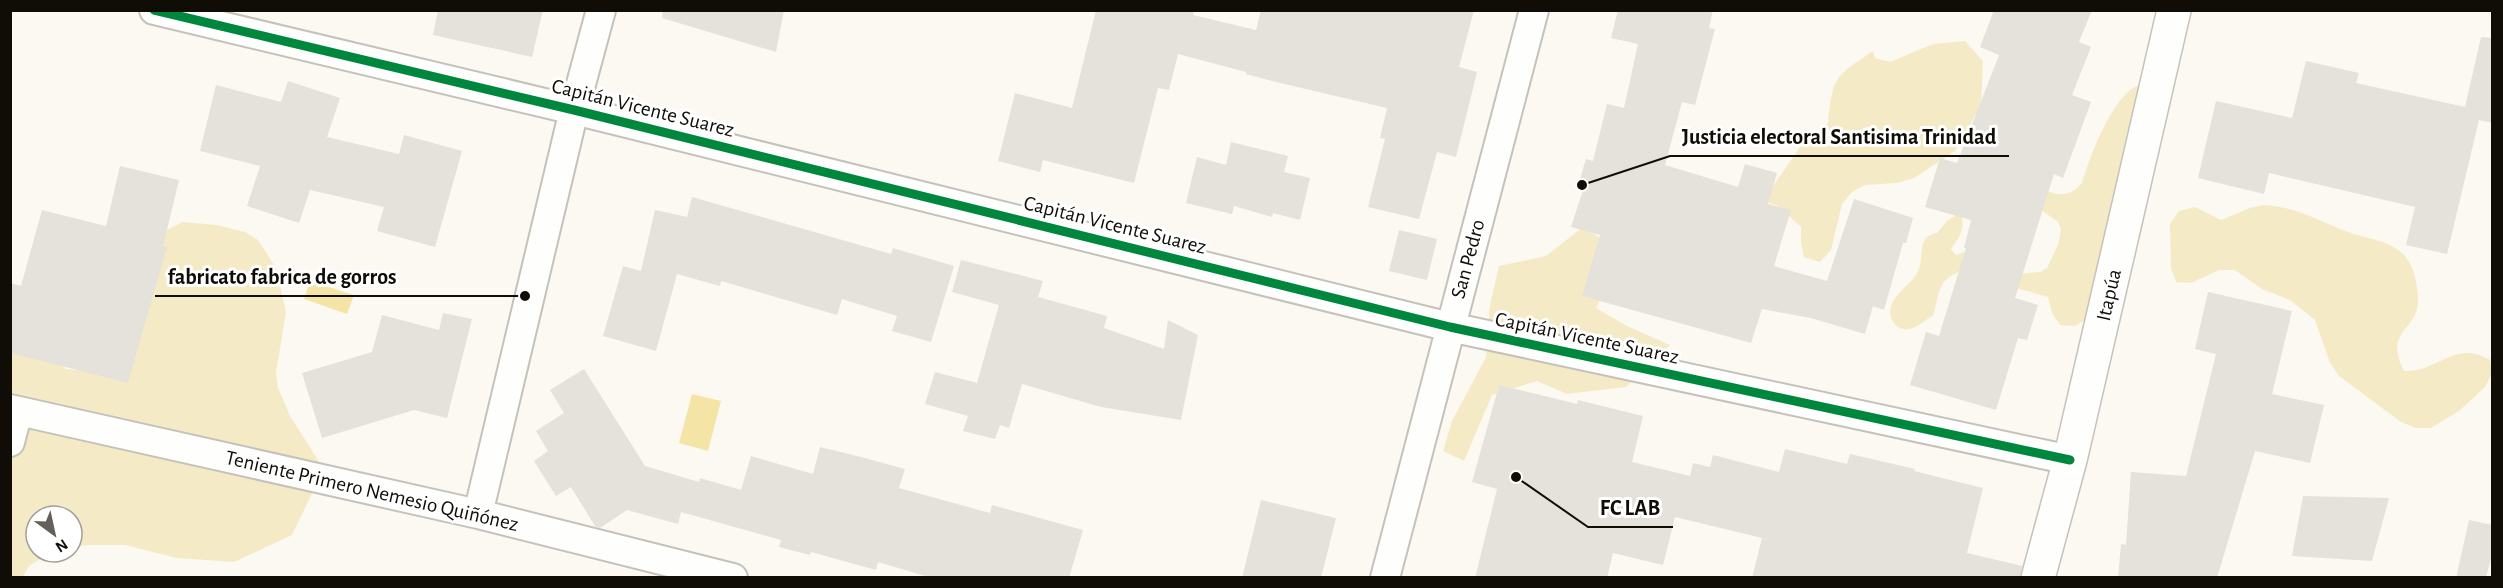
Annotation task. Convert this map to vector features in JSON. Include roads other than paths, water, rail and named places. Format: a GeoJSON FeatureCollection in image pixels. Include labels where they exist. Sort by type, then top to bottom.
{"type":"FeatureCollection","features":[{"type":"Feature","properties":{"kind":"street","name":"Capitán Vicente Suarez"},"geometry":{"type":"LineString","coordinates":[[154,10],[574,110],[1449,327],[2070,460]]}},
{"type":"Feature","properties":{"kind":"street"},"geometry":{"type":"LineString","coordinates":[[478,514],[574,110],[601,10]]}},
{"type":"Feature","properties":{"kind":"street","name":"San Pedro"},"geometry":{"type":"LineString","coordinates":[[1385,578],[1534,10]]}},
{"type":"Feature","properties":{"kind":"street","name":"Itapúa"},"geometry":{"type":"LineString","coordinates":[[2038,578],[2070,460],[2174,10]]}},
{"type":"Feature","properties":{"kind":"street"},"geometry":{"type":"LineString","coordinates":[[10,442],[14,410]]}},
{"type":"Feature","properties":{"kind":"street","name":"Teniente Primero Nemesio Quiñónez"},"geometry":{"type":"LineString","coordinates":[[14,410],[478,514],[733,578]]}},
{"type":"Feature","properties":{"kind":"place","name":"Justicia electoral Santisima Trinidad"},"geometry":{"type":"Point","coordinates":[1582,185]}},
{"type":"Feature","properties":{"kind":"place","name":"fabricato fabrica de gorros"},"geometry":{"type":"Point","coordinates":[525,296]}},
{"type":"Feature","properties":{"kind":"place","name":"FC LAB"},"geometry":{"type":"Point","coordinates":[1516,477]}}]}
